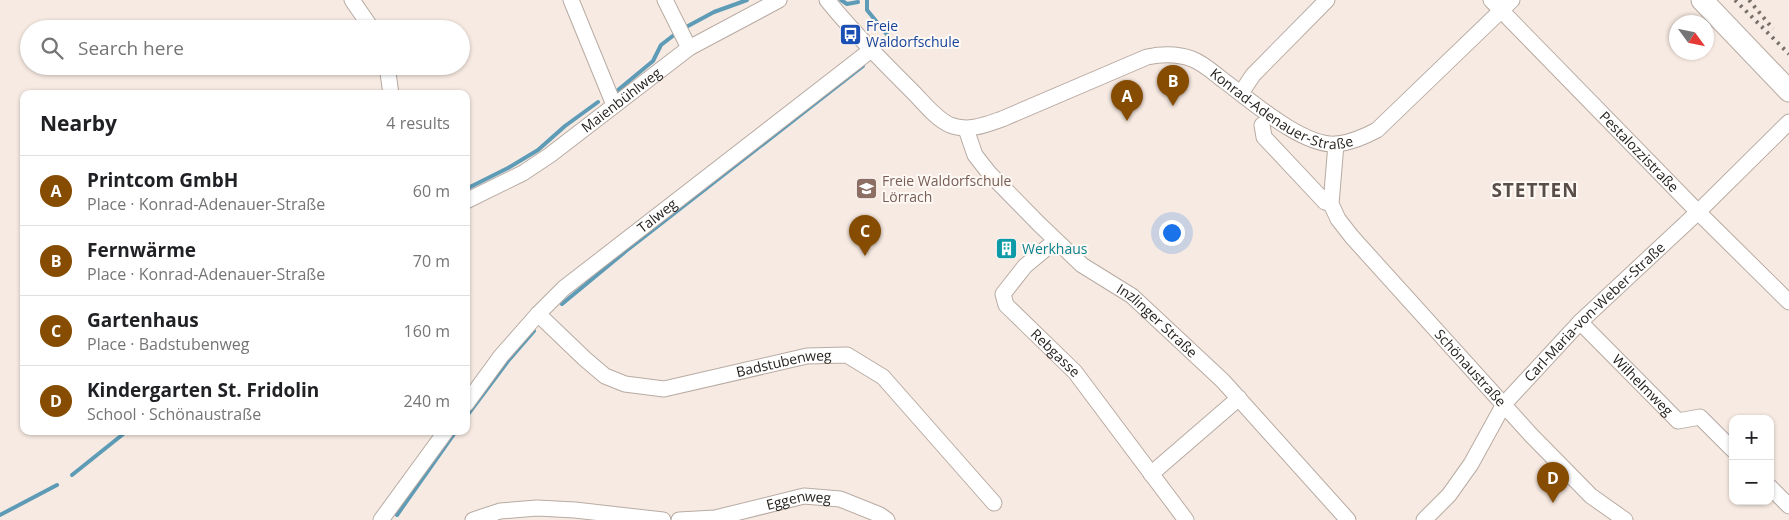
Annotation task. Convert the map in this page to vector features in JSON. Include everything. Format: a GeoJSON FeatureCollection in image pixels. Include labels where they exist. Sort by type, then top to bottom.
{"type":"FeatureCollection","features":[{"type":"Feature","properties":{"kind":"main road"},"geometry":{"type":"LineString","coordinates":[[1702,0],[1789,91]]}},
{"type":"Feature","properties":{"kind":"street"},"geometry":{"type":"LineString","coordinates":[[352,0],[366,20]]}},
{"type":"Feature","properties":{"kind":"street"},"geometry":{"type":"LineString","coordinates":[[571,0],[614,105]]}},
{"type":"Feature","properties":{"kind":"street"},"geometry":{"type":"LineString","coordinates":[[665,0],[689,48]]}},
{"type":"Feature","properties":{"kind":"street","name":"Maienbühlweg"},"geometry":{"type":"LineString","coordinates":[[470,199],[523,173],[550,155],[689,48],[779,0]]}},
{"type":"Feature","properties":{"kind":"street"},"geometry":{"type":"LineString","coordinates":[[827,0],[871,50],[936,115],[950,125],[966,128]]}},
{"type":"Feature","properties":{"kind":"street"},"geometry":{"type":"LineString","coordinates":[[1241,93],[1253,75],[1327,0]]}},
{"type":"Feature","properties":{"kind":"street","name":"Konrad-Adenauer-Straße"},"geometry":{"type":"LineString","coordinates":[[966,128],[979,127],[1002,119],[1146,57],[1166,54],[1192,59],[1290,128],[1320,142],[1336,144],[1362,139],[1377,130],[1502,3]]}},
{"type":"Feature","properties":{"kind":"street","name":"Pestalozzistraße"},"geometry":{"type":"LineString","coordinates":[[1502,3],[1698,212],[1789,302]]}},
{"type":"Feature","properties":{"kind":"street","name":"Talweg"},"geometry":{"type":"LineString","coordinates":[[470,399],[501,356],[564,288],[871,50]]}},
{"type":"Feature","properties":{"kind":"street"},"geometry":{"type":"LineString","coordinates":[[388,75],[390,90]]}},
{"type":"Feature","properties":{"kind":"street","name":"Carl-Maria-von-Weber-Straße"},"geometry":{"type":"LineString","coordinates":[[1424,520],[1449,495],[1471,464],[1504,404],[1580,322],[1698,212],[1789,122]]}},
{"type":"Feature","properties":{"kind":"street","name":"Schönaustraße"},"geometry":{"type":"LineString","coordinates":[[1262,124],[1264,137],[1325,202],[1331,204],[1338,219],[1352,237],[1531,434],[1591,496],[1625,520]]}},
{"type":"Feature","properties":{"kind":"street","name":"Inzlinger Straße"},"geometry":{"type":"LineString","coordinates":[[966,128],[975,155],[984,167],[1055,241],[1082,265],[1132,296],[1239,398],[1348,520]]}},
{"type":"Feature","properties":{"kind":"street"},"geometry":{"type":"LineString","coordinates":[[1331,204],[1336,165],[1336,144]]}},
{"type":"Feature","properties":{"kind":"street","name":"Rebgasse"},"geometry":{"type":"LineString","coordinates":[[1055,241],[1025,266],[1003,294],[1006,305],[1075,372],[1186,520]]}},
{"type":"Feature","properties":{"kind":"street","name":"Badstubenweg"},"geometry":{"type":"LineString","coordinates":[[538,314],[605,376],[625,384],[664,389],[807,356],[847,355],[882,377],[994,503]]}},
{"type":"Feature","properties":{"kind":"street","name":"Wilhelmweg"},"geometry":{"type":"LineString","coordinates":[[1580,322],[1678,421],[1700,417],[1729,446]]}},
{"type":"Feature","properties":{"kind":"street"},"geometry":{"type":"LineString","coordinates":[[1151,474],[1239,398]]}},
{"type":"Feature","properties":{"kind":"street"},"geometry":{"type":"LineString","coordinates":[[381,520],[443,435]]}},
{"type":"Feature","properties":{"kind":"street"},"geometry":{"type":"LineString","coordinates":[[1774,491],[1789,506]]}},
{"type":"Feature","properties":{"kind":"street","name":"Eggenweg"},"geometry":{"type":"LineString","coordinates":[[679,520],[715,518],[804,496],[840,499],[880,515],[887,520]]}},
{"type":"Feature","properties":{"kind":"street"},"geometry":{"type":"LineString","coordinates":[[473,520],[500,511],[537,508],[575,510],[663,520]]}},
{"type":"Feature","properties":{"kind":"waterway"},"geometry":{"type":"LineString","coordinates":[[688,26],[714,12],[747,0]]}},
{"type":"Feature","properties":{"kind":"waterway"},"geometry":{"type":"LineString","coordinates":[[841,0],[847,4],[858,2]]}},
{"type":"Feature","properties":{"kind":"waterway"},"geometry":{"type":"LineString","coordinates":[[867,0],[867,10],[889,37]]}},
{"type":"Feature","properties":{"kind":"waterway"},"geometry":{"type":"LineString","coordinates":[[618,90],[653,61],[661,45],[674,35]]}},
{"type":"Feature","properties":{"kind":"waterway"},"geometry":{"type":"LineString","coordinates":[[562,304],[626,251],[863,66]]}},
{"type":"Feature","properties":{"kind":"waterway"},"geometry":{"type":"LineString","coordinates":[[470,187],[538,150],[565,126],[598,102]]}},
{"type":"Feature","properties":{"kind":"waterway"},"geometry":{"type":"LineString","coordinates":[[470,412],[508,361],[534,331]]}},
{"type":"Feature","properties":{"kind":"waterway"},"geometry":{"type":"LineString","coordinates":[[72,475],[122,435]]}},
{"type":"Feature","properties":{"kind":"waterway"},"geometry":{"type":"LineString","coordinates":[[397,515],[453,435]]}},
{"type":"Feature","properties":{"kind":"waterway"},"geometry":{"type":"LineString","coordinates":[[0,515],[57,485]]}},
{"type":"Feature","properties":{"kind":"railway"},"geometry":{"type":"LineString","coordinates":[[1735,0],[1789,54]]}},
{"type":"Feature","properties":{"kind":"railway"},"geometry":{"type":"LineString","coordinates":[[1749,0],[1773,29]]}},
{"type":"Feature","properties":{"kind":"place","name":"Freie Waldorfschule"},"geometry":{"type":"Point","coordinates":[850,34]}},
{"type":"Feature","properties":{"kind":"place","name":"Fernwärme"},"geometry":{"type":"Point","coordinates":[1173,106]}},
{"type":"Feature","properties":{"kind":"place","name":"Printcom GmbH"},"geometry":{"type":"Point","coordinates":[1127,121]}},
{"type":"Feature","properties":{"kind":"place","name":"Freie Waldorfschule Lörrach"},"geometry":{"type":"Point","coordinates":[866,189]}},
{"type":"Feature","properties":{"kind":"place","name":"Werkhaus"},"geometry":{"type":"Point","coordinates":[1006,249]}},
{"type":"Feature","properties":{"kind":"place","name":"Gartenhaus"},"geometry":{"type":"Point","coordinates":[865,256]}},
{"type":"Feature","properties":{"kind":"place","name":"Kindergarten St. Fridolin"},"geometry":{"type":"Point","coordinates":[1553,503]}},
{"type":"Feature","properties":{"kind":"district","name":"STETTEN"},"geometry":{"type":"Point","coordinates":[1535,190]}}]}
